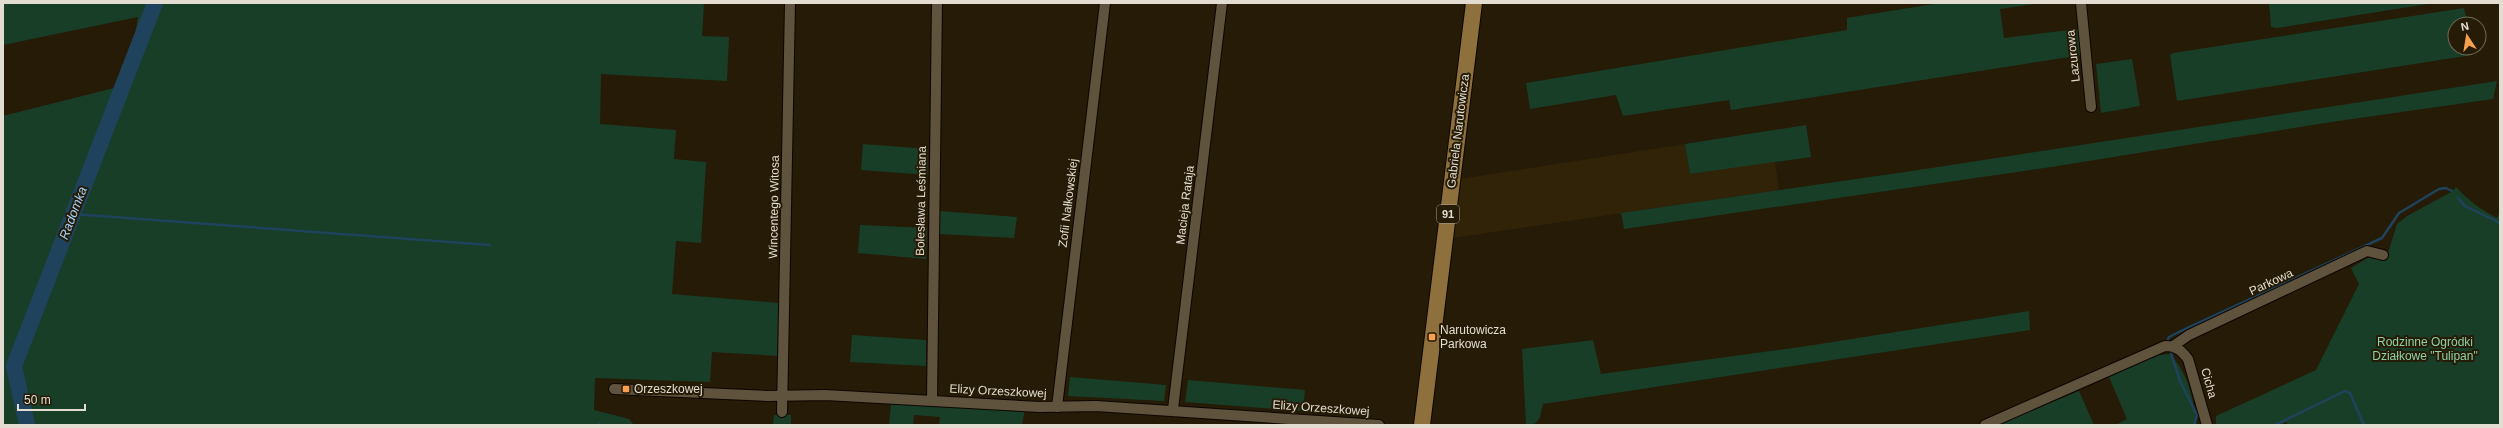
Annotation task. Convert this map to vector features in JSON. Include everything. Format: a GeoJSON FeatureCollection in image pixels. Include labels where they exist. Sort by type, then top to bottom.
{"type":"FeatureCollection","features":[{"type":"Feature","properties":{"kind":"main road","name":"Gabriela Narutowicza"},"geometry":{"type":"LineString","coordinates":[[1422,425],[1474,3]]}},
{"type":"Feature","properties":{"kind":"street","name":"Wincentego Witosa"},"geometry":{"type":"LineString","coordinates":[[782,412],[790,3]]}},
{"type":"Feature","properties":{"kind":"street","name":"Bolesława Leśmiana"},"geometry":{"type":"LineString","coordinates":[[932,400],[936,3]]}},
{"type":"Feature","properties":{"kind":"street","name":"Zofii Nałkowskiej"},"geometry":{"type":"LineString","coordinates":[[1057,407],[1105,3]]}},
{"type":"Feature","properties":{"kind":"street","name":"Macieja Rataja"},"geometry":{"type":"LineString","coordinates":[[1173,410],[1222,3]]}},
{"type":"Feature","properties":{"kind":"street","name":"Lazurowa"},"geometry":{"type":"LineString","coordinates":[[2081,3],[2091,107]]}},
{"type":"Feature","properties":{"kind":"street","name":"Parkowa"},"geometry":{"type":"LineString","coordinates":[[1988,424],[2147,353],[2165,346],[2177,348],[2189,335],[2367,251],[2383,255]]}},
{"type":"Feature","properties":{"kind":"street","name":"Cicha"},"geometry":{"type":"LineString","coordinates":[[2177,348],[2188,359],[2208,425]]}},
{"type":"Feature","properties":{"kind":"street","name":"Elizy Orzeszkowej"},"geometry":{"type":"LineString","coordinates":[[614,389],[783,396],[825,395],[1057,407],[1096,406],[1379,425]]}},
{"type":"Feature","properties":{"kind":"shaded area"},"geometry":{"type":"Polygon","coordinates":[[[1685,144],[1690,174],[1775,161],[1779,190],[1453,238],[1460,179],[1685,144]]]}},
{"type":"Feature","properties":{"kind":"green space"},"geometry":{"type":"Polygon","coordinates":[[[3,3],[704,3],[702,36],[729,37],[727,81],[601,74],[600,124],[676,130],[674,159],[706,162],[701,243],[676,241],[672,294],[779,303],[779,356],[712,352],[710,382],[595,378],[594,410],[629,419],[634,425],[3,425],[3,116],[114,88],[124,71],[130,54],[138,17],[3,45],[3,3]]]}},
{"type":"Feature","properties":{"kind":"green space"},"geometry":{"type":"Polygon","coordinates":[[[1940,3],[2040,3],[2000,9],[2004,38],[2078,29],[2082,55],[1731,110],[1729,100],[1623,116],[1616,95],[1530,109],[1526,83],[1847,30],[1847,18],[1940,3]]]}},
{"type":"Feature","properties":{"kind":"green space"},"geometry":{"type":"Polygon","coordinates":[[[2269,3],[2434,3],[2277,28],[2271,27],[2269,3]]]}},
{"type":"Feature","properties":{"kind":"green space"},"geometry":{"type":"Polygon","coordinates":[[[2464,8],[2466,16],[2447,16],[2447,56],[2466,56],[2177,101],[2170,55],[2173,53],[2464,8]]]}},
{"type":"Feature","properties":{"kind":"green space"},"geometry":{"type":"Polygon","coordinates":[[[2132,59],[2140,106],[2101,113],[2096,64],[2132,59]]]}},
{"type":"Feature","properties":{"kind":"green space"},"geometry":{"type":"Polygon","coordinates":[[[2497,81],[2493,99],[2331,122],[2051,167],[1624,229],[1621,213],[1905,172],[2497,81]]]}},
{"type":"Feature","properties":{"kind":"green space"},"geometry":{"type":"Polygon","coordinates":[[[1806,125],[1811,157],[1690,174],[1685,144],[1806,125]]]}},
{"type":"Feature","properties":{"kind":"green space"},"geometry":{"type":"Polygon","coordinates":[[[863,144],[928,149],[928,175],[861,170],[863,144]]]}},
{"type":"Feature","properties":{"kind":"green space","name":"Rodzinne Ogródki Działkowe \"Tulipan\""},"geometry":{"type":"Polygon","coordinates":[[[2456,187],[2475,204],[2497,218],[2500,211],[2500,425],[2288,425],[2286,422],[2281,425],[2216,425],[2216,416],[2316,370],[2359,284],[2351,268],[2371,256],[2388,253],[2397,224],[2407,216],[2453,191],[2456,187]]]}},
{"type":"Feature","properties":{"kind":"green space"},"geometry":{"type":"Polygon","coordinates":[[[939,211],[1017,217],[1014,238],[939,234],[939,211]]]}},
{"type":"Feature","properties":{"kind":"green space"},"geometry":{"type":"Polygon","coordinates":[[[860,225],[927,228],[926,259],[858,253],[860,225]]]}},
{"type":"Feature","properties":{"kind":"green space"},"geometry":{"type":"Polygon","coordinates":[[[2029,311],[2030,330],[1543,404],[1537,422],[1531,425],[1526,425],[1522,349],[1593,340],[1601,374],[1807,346],[2029,311]]]}},
{"type":"Feature","properties":{"kind":"green space"},"geometry":{"type":"Polygon","coordinates":[[[852,335],[926,340],[926,366],[850,362],[852,335]]]}},
{"type":"Feature","properties":{"kind":"green space"},"geometry":{"type":"Polygon","coordinates":[[[2169,354],[2176,361],[2186,378],[2192,396],[2197,425],[2115,425],[2127,419],[2109,377],[2153,356],[2169,354]]]}},
{"type":"Feature","properties":{"kind":"green space"},"geometry":{"type":"Polygon","coordinates":[[[1070,377],[1166,385],[1164,401],[1068,396],[1070,377]]]}},
{"type":"Feature","properties":{"kind":"green space"},"geometry":{"type":"Polygon","coordinates":[[[1188,380],[1305,390],[1303,411],[1185,402],[1188,380]]]}},
{"type":"Feature","properties":{"kind":"green space"},"geometry":{"type":"Polygon","coordinates":[[[2079,391],[2094,425],[1996,425],[2079,391]]]}},
{"type":"Feature","properties":{"kind":"green space"},"geometry":{"type":"Polygon","coordinates":[[[891,404],[1025,409],[1022,425],[939,425],[940,417],[914,415],[913,425],[889,425],[891,404]]]}},
{"type":"Feature","properties":{"kind":"green space"},"geometry":{"type":"Polygon","coordinates":[[[774,415],[791,415],[791,425],[773,425],[774,415]]]}},
{"type":"Feature","properties":{"kind":"waterway","name":"Radomka"},"geometry":{"type":"LineString","coordinates":[[27,425],[14,366],[155,3]]}},
{"type":"Feature","properties":{"kind":"waterway"},"geometry":{"type":"LineString","coordinates":[[2167,341],[2169,337],[2179,332],[2382,238],[2399,213],[2439,189],[2446,188],[2452,191]]}},
{"type":"Feature","properties":{"kind":"waterway"},"geometry":{"type":"LineString","coordinates":[[2458,198],[2465,206],[2500,223]]}},
{"type":"Feature","properties":{"kind":"waterway"},"geometry":{"type":"LineString","coordinates":[[73,214],[490,245]]}},
{"type":"Feature","properties":{"kind":"waterway"},"geometry":{"type":"LineString","coordinates":[[2171,353],[2180,381],[2197,415],[2194,425]]}},
{"type":"Feature","properties":{"kind":"waterway"},"geometry":{"type":"LineString","coordinates":[[2275,425],[2345,391],[2350,393],[2364,425]]}},
{"type":"Feature","properties":{"kind":"place","name":"Narutowicza Parkowa"},"geometry":{"type":"Point","coordinates":[1432,337]}},
{"type":"Feature","properties":{"kind":"place","name":"Orzeszkowej"},"geometry":{"type":"Point","coordinates":[626,389]}}]}
